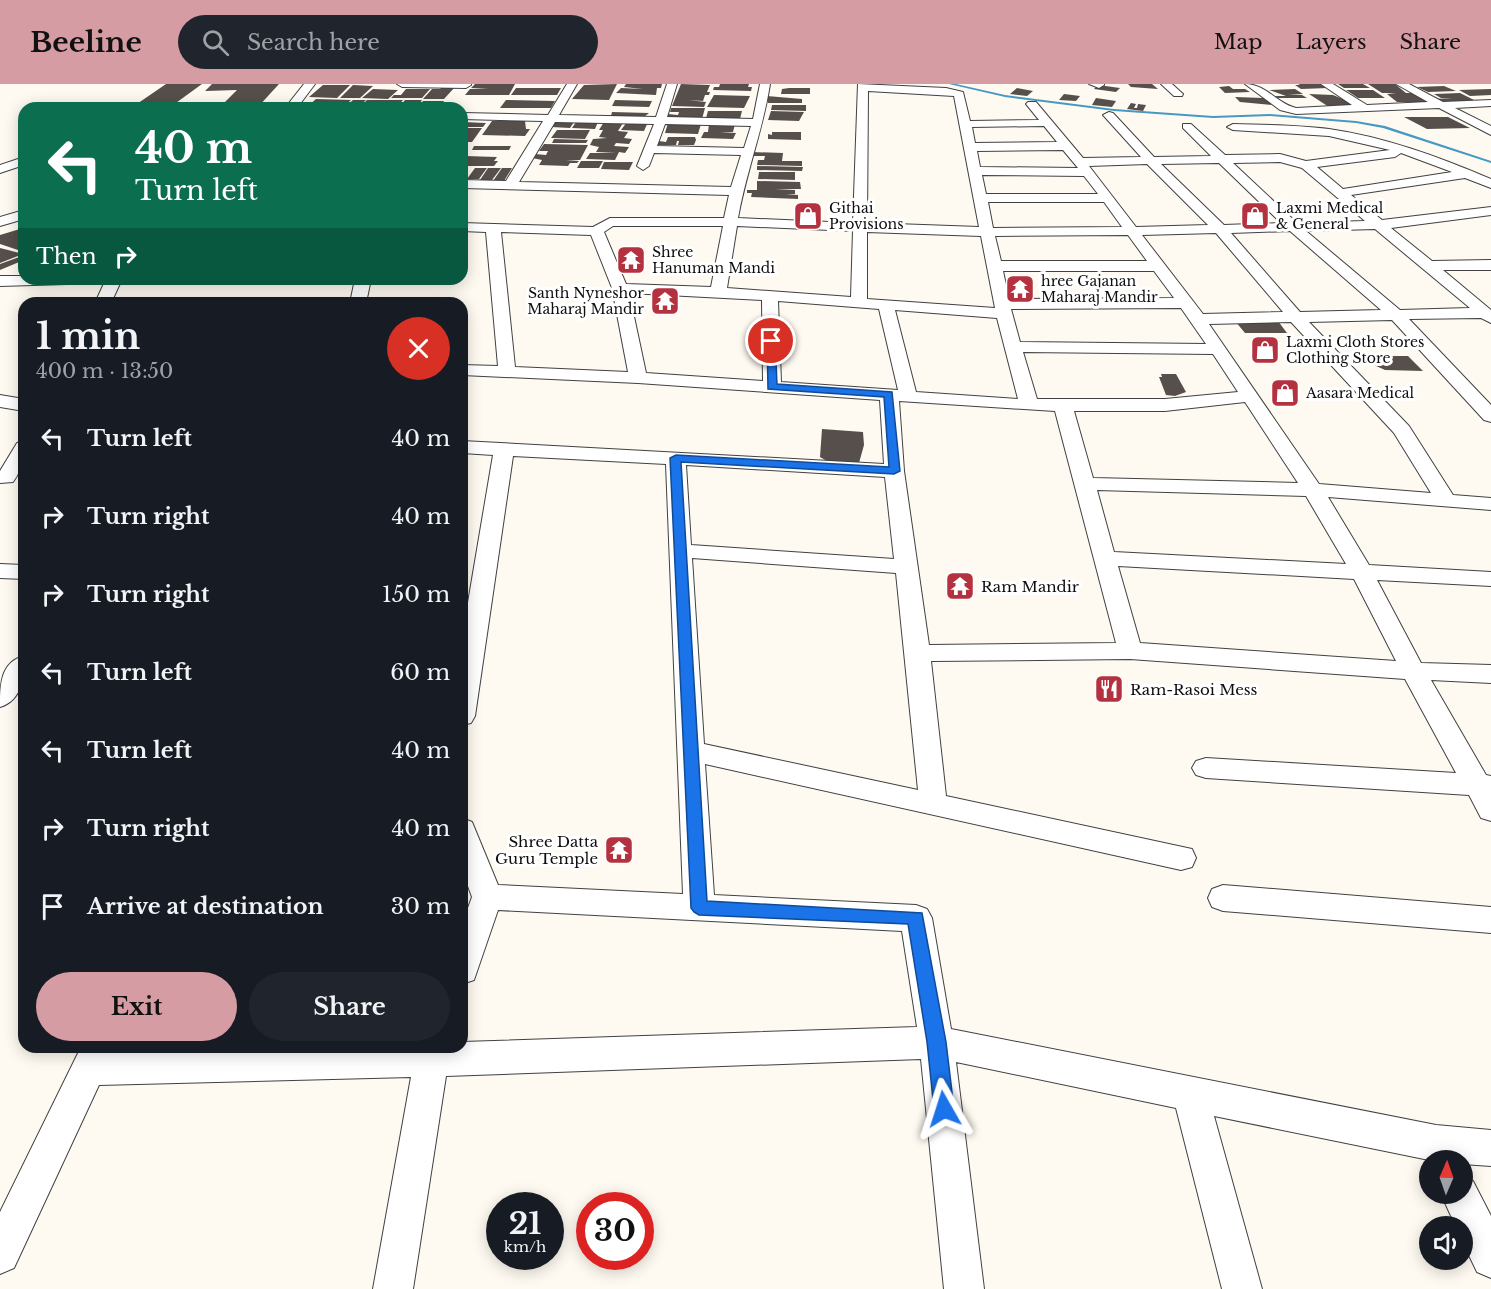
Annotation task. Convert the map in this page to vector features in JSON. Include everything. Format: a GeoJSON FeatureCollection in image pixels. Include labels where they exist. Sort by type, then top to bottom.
{"type":"FeatureCollection","features":[{"type":"Feature","properties":{"kind":"street"},"geometry":{"type":"LineString","coordinates":[[296,102],[310,84]]}},
{"type":"Feature","properties":{"kind":"street"},"geometry":{"type":"LineString","coordinates":[[402,84],[467,84]]}},
{"type":"Feature","properties":{"kind":"street"},"geometry":{"type":"LineString","coordinates":[[454,100],[467,84]]}},
{"type":"Feature","properties":{"kind":"street"},"geometry":{"type":"LineString","coordinates":[[510,185],[572,84]]}},
{"type":"Feature","properties":{"kind":"street"},"geometry":{"type":"LineString","coordinates":[[643,166],[672,84]]}},
{"type":"Feature","properties":{"kind":"street"},"geometry":{"type":"LineString","coordinates":[[718,292],[736,192],[758,123],[765,84]]}},
{"type":"Feature","properties":{"kind":"street"},"geometry":{"type":"LineString","coordinates":[[1166,84],[1178,94]]}},
{"type":"Feature","properties":{"kind":"street"},"geometry":{"type":"LineString","coordinates":[[1250,84],[1289,110],[1491,103]]}},
{"type":"Feature","properties":{"kind":"street"},"geometry":{"type":"LineString","coordinates":[[1326,84],[1365,108]]}},
{"type":"Feature","properties":{"kind":"street"},"geometry":{"type":"LineString","coordinates":[[1401,84],[1491,131]]}},
{"type":"Feature","properties":{"kind":"street"},"geometry":{"type":"LineString","coordinates":[[859,304],[863,86],[955,92],[959,94],[967,124],[1003,309],[1029,405]]}},
{"type":"Feature","properties":{"kind":"street"},"geometry":{"type":"LineString","coordinates":[[1032,104],[1160,266],[1313,490],[1362,572],[1413,671],[1483,785],[1491,810]]}},
{"type":"Feature","properties":{"kind":"street"},"geometry":{"type":"LineString","coordinates":[[1110,115],[1150,160],[1219,228],[1296,318],[1402,430],[1447,502]]}},
{"type":"Feature","properties":{"kind":"street"},"geometry":{"type":"LineString","coordinates":[[468,116],[758,123]]}},
{"type":"Feature","properties":{"kind":"street"},"geometry":{"type":"LineString","coordinates":[[967,124],[1048,123]]}},
{"type":"Feature","properties":{"kind":"street"},"geometry":{"type":"LineString","coordinates":[[1187,126],[1293,227],[1397,316],[1491,416]]}},
{"type":"Feature","properties":{"kind":"street"},"geometry":{"type":"LineString","coordinates":[[1233,127],[1318,132],[1351,137],[1406,152],[1491,184]]}},
{"type":"Feature","properties":{"kind":"street"},"geometry":{"type":"LineString","coordinates":[[1273,140],[1318,132]]}},
{"type":"Feature","properties":{"kind":"street"},"geometry":{"type":"LineString","coordinates":[[971,147],[1066,146]]}},
{"type":"Feature","properties":{"kind":"street"},"geometry":{"type":"LineString","coordinates":[[650,148],[749,152]]}},
{"type":"Feature","properties":{"kind":"street"},"geometry":{"type":"LineString","coordinates":[[8,152],[18,152]]}},
{"type":"Feature","properties":{"kind":"street"},"geometry":{"type":"LineString","coordinates":[[976,171],[1083,167],[1150,160],[1222,158],[1280,158],[1306,165],[1406,152]]}},
{"type":"Feature","properties":{"kind":"street"},"geometry":{"type":"LineString","coordinates":[[0,169],[18,163]]}},
{"type":"Feature","properties":{"kind":"street"},"geometry":{"type":"LineString","coordinates":[[1306,165],[1488,316]]}},
{"type":"Feature","properties":{"kind":"street"},"geometry":{"type":"LineString","coordinates":[[617,171],[609,210],[620,288],[638,378]]}},
{"type":"Feature","properties":{"kind":"street"},"geometry":{"type":"LineString","coordinates":[[1340,193],[1468,174]]}},
{"type":"Feature","properties":{"kind":"street"},"geometry":{"type":"LineString","coordinates":[[468,184],[510,185],[609,210],[731,222],[987,232],[1379,225],[1491,211]]}},
{"type":"Feature","properties":{"kind":"street"},"geometry":{"type":"LineString","coordinates":[[468,227],[493,228],[736,192]]}},
{"type":"Feature","properties":{"kind":"street"},"geometry":{"type":"LineString","coordinates":[[982,198],[1107,198]]}},
{"type":"Feature","properties":{"kind":"street"},"geometry":{"type":"LineString","coordinates":[[0,222],[18,217]]}},
{"type":"Feature","properties":{"kind":"street"},"geometry":{"type":"LineString","coordinates":[[493,228],[507,374]]}},
{"type":"Feature","properties":{"kind":"street"},"geometry":{"type":"LineString","coordinates":[[1427,266],[1491,265]]}},
{"type":"Feature","properties":{"kind":"street"},"geometry":{"type":"LineString","coordinates":[[995,266],[1160,266]]}},
{"type":"Feature","properties":{"kind":"street"},"geometry":{"type":"LineString","coordinates":[[0,281],[18,280]]}},
{"type":"Feature","properties":{"kind":"street"},"geometry":{"type":"LineString","coordinates":[[620,288],[718,292],[859,304],[1003,309],[1185,303]]}},
{"type":"Feature","properties":{"kind":"street"},"geometry":{"type":"LineString","coordinates":[[770,296],[772,387]]}},
{"type":"Feature","properties":{"kind":"street"},"geometry":{"type":"LineString","coordinates":[[886,305],[898,394],[894,471],[918,653],[933,804]]}},
{"type":"Feature","properties":{"kind":"street"},"geometry":{"type":"LineString","coordinates":[[1198,319],[1488,316]]}},
{"type":"Feature","properties":{"kind":"street"},"geometry":{"type":"LineString","coordinates":[[1014,347],[1216,349]]}},
{"type":"Feature","properties":{"kind":"street"},"geometry":{"type":"LineString","coordinates":[[468,371],[638,378],[898,394],[1029,405],[1165,405],[1248,396]]}},
{"type":"Feature","properties":{"kind":"street"},"geometry":{"type":"LineString","coordinates":[[0,401],[18,404]]}},
{"type":"Feature","properties":{"kind":"street"},"geometry":{"type":"LineString","coordinates":[[1062,405],[1130,651]]}},
{"type":"Feature","properties":{"kind":"street"},"geometry":{"type":"LineString","coordinates":[[468,447],[504,447],[894,471]]}},
{"type":"Feature","properties":{"kind":"street"},"geometry":{"type":"LineString","coordinates":[[468,678],[504,447]]}},
{"type":"Feature","properties":{"kind":"street"},"geometry":{"type":"LineString","coordinates":[[676,458],[699,908]]}},
{"type":"Feature","properties":{"kind":"street"},"geometry":{"type":"LineString","coordinates":[[10,478],[18,460]]}},
{"type":"Feature","properties":{"kind":"street"},"geometry":{"type":"LineString","coordinates":[[1084,484],[1313,490],[1491,504]]}},
{"type":"Feature","properties":{"kind":"street"},"geometry":{"type":"LineString","coordinates":[[681,551],[907,567]]}},
{"type":"Feature","properties":{"kind":"street"},"geometry":{"type":"LineString","coordinates":[[1104,558],[1491,579]]}},
{"type":"Feature","properties":{"kind":"street"},"geometry":{"type":"LineString","coordinates":[[0,571],[18,572]]}},
{"type":"Feature","properties":{"kind":"street"},"geometry":{"type":"LineString","coordinates":[[918,653],[1130,651],[1413,671],[1491,674]]}},
{"type":"Feature","properties":{"kind":"street"},"geometry":{"type":"LineString","coordinates":[[0,698],[18,672]]}},
{"type":"Feature","properties":{"kind":"street"},"geometry":{"type":"LineString","coordinates":[[691,751],[1181,858]]}},
{"type":"Feature","properties":{"kind":"street"},"geometry":{"type":"LineString","coordinates":[[1206,768],[1483,785]]}},
{"type":"Feature","properties":{"kind":"street"},"geometry":{"type":"LineString","coordinates":[[468,846],[487,897],[468,952]]}},
{"type":"Feature","properties":{"kind":"street"},"geometry":{"type":"LineString","coordinates":[[487,897],[916,918],[936,1042],[964,1289]]}},
{"type":"Feature","properties":{"kind":"street"},"geometry":{"type":"LineString","coordinates":[[1223,898],[1491,920]]}},
{"type":"Feature","properties":{"kind":"street"},"geometry":{"type":"LineString","coordinates":[[0,1254],[94,1058],[433,1054],[936,1042],[1190,1093],[1432,1150]]}},
{"type":"Feature","properties":{"kind":"street"},"geometry":{"type":"LineString","coordinates":[[393,1289],[433,1054]]}},
{"type":"Feature","properties":{"kind":"street"},"geometry":{"type":"LineString","coordinates":[[1190,1093],[1242,1289]]}},
{"type":"Feature","properties":{"kind":"street"},"geometry":{"type":"LineString","coordinates":[[1466,1150],[1491,1148]]}},
{"type":"Feature","properties":{"kind":"street"},"geometry":{"type":"LineString","coordinates":[[1465,1204],[1491,1258]]}},
{"type":"Feature","properties":{"kind":"building"},"geometry":{"type":"Polygon","coordinates":[[[166,84],[202,84],[177,102],[140,102],[166,84]]]}},
{"type":"Feature","properties":{"kind":"building"},"geometry":{"type":"Polygon","coordinates":[[[212,84],[279,84],[262,102],[225,102],[237,90],[205,91],[212,84]]]}},
{"type":"Feature","properties":{"kind":"building"},"geometry":{"type":"Polygon","coordinates":[[[475,84],[515,84],[509,95],[465,95],[470,89],[488,89],[471,88],[475,84]]]}},
{"type":"Feature","properties":{"kind":"building"},"geometry":{"type":"Polygon","coordinates":[[[617,84],[609,100],[572,99],[584,85],[617,84]]]}},
{"type":"Feature","properties":{"kind":"building"},"geometry":{"type":"Polygon","coordinates":[[[626,84],[662,84],[661,88],[657,88],[656,95],[616,93],[621,88],[643,89],[624,87],[626,84]]]}},
{"type":"Feature","properties":{"kind":"building"},"geometry":{"type":"Polygon","coordinates":[[[681,84],[710,85],[707,92],[710,92],[709,95],[705,95],[703,101],[688,100],[706,102],[704,107],[672,106],[681,84]]]}},
{"type":"Feature","properties":{"kind":"building"},"geometry":{"type":"Polygon","coordinates":[[[720,84],[749,84],[748,87],[752,87],[751,91],[713,90],[720,84]]]}},
{"type":"Feature","properties":{"kind":"building"},"geometry":{"type":"Polygon","coordinates":[[[1128,84],[1152,84],[1158,89],[1131,87],[1128,84]]]}},
{"type":"Feature","properties":{"kind":"building"},"geometry":{"type":"Polygon","coordinates":[[[1298,84],[1321,84],[1328,88],[1301,89],[1295,85],[1300,85],[1298,84]]]}},
{"type":"Feature","properties":{"kind":"building"},"geometry":{"type":"Polygon","coordinates":[[[1338,84],[1363,84],[1370,88],[1344,88],[1338,84]]]}},
{"type":"Feature","properties":{"kind":"building"},"geometry":{"type":"Polygon","coordinates":[[[1368,84],[1395,84],[1406,93],[1412,93],[1427,102],[1397,102],[1387,94],[1396,93],[1382,93],[1368,84]]]}},
{"type":"Feature","properties":{"kind":"building"},"geometry":{"type":"Polygon","coordinates":[[[323,85],[350,85],[337,98],[309,97],[323,85]]]}},
{"type":"Feature","properties":{"kind":"building"},"geometry":{"type":"Polygon","coordinates":[[[353,85],[373,86],[360,98],[340,98],[353,85]]]}},
{"type":"Feature","properties":{"kind":"building"},"geometry":{"type":"Polygon","coordinates":[[[1098,85],[1120,88],[1116,92],[1094,89],[1098,85]]]}},
{"type":"Feature","properties":{"kind":"building"},"geometry":{"type":"Polygon","coordinates":[[[443,86],[455,87],[444,99],[423,99],[432,89],[440,89],[443,86]]]}},
{"type":"Feature","properties":{"kind":"building"},"geometry":{"type":"Polygon","coordinates":[[[1229,86],[1250,92],[1225,93],[1219,87],[1229,86]]]}},
{"type":"Feature","properties":{"kind":"building"},"geometry":{"type":"Polygon","coordinates":[[[1444,86],[1456,91],[1428,92],[1417,87],[1444,86]]]}},
{"type":"Feature","properties":{"kind":"building"},"geometry":{"type":"Polygon","coordinates":[[[516,88],[561,88],[557,95],[511,95],[516,88]]]}},
{"type":"Feature","properties":{"kind":"building"},"geometry":{"type":"Polygon","coordinates":[[[810,88],[810,94],[781,94],[782,89],[810,88]]]}},
{"type":"Feature","properties":{"kind":"building"},"geometry":{"type":"Polygon","coordinates":[[[1017,88],[1033,91],[1027,96],[1010,94],[1017,88]]]}},
{"type":"Feature","properties":{"kind":"building"},"geometry":{"type":"Polygon","coordinates":[[[373,89],[398,90],[388,99],[362,98],[373,89]]]}},
{"type":"Feature","properties":{"kind":"building"},"geometry":{"type":"Polygon","coordinates":[[[406,89],[430,89],[422,98],[391,98],[394,95],[401,95],[406,89]]]}},
{"type":"Feature","properties":{"kind":"building"},"geometry":{"type":"Polygon","coordinates":[[[1295,89],[1303,94],[1288,95],[1302,95],[1307,98],[1278,98],[1275,96],[1286,96],[1269,90],[1295,89]]]}},
{"type":"Feature","properties":{"kind":"building"},"geometry":{"type":"Polygon","coordinates":[[[1491,89],[1491,95],[1470,96],[1459,90],[1491,89]]]}},
{"type":"Feature","properties":{"kind":"building"},"geometry":{"type":"Polygon","coordinates":[[[1346,90],[1373,90],[1385,98],[1358,98],[1346,90]]]}},
{"type":"Feature","properties":{"kind":"building"},"geometry":{"type":"Polygon","coordinates":[[[1460,93],[1478,102],[1440,103],[1433,99],[1453,98],[1441,98],[1434,94],[1460,93]]]}},
{"type":"Feature","properties":{"kind":"building"},"geometry":{"type":"Polygon","coordinates":[[[1064,94],[1080,96],[1076,101],[1059,100],[1064,94]]]}},
{"type":"Feature","properties":{"kind":"building"},"geometry":{"type":"Polygon","coordinates":[[[1309,94],[1333,95],[1360,106],[1329,107],[1309,94]]]}},
{"type":"Feature","properties":{"kind":"building"},"geometry":{"type":"Polygon","coordinates":[[[714,95],[750,96],[744,108],[707,107],[714,95]]]}},
{"type":"Feature","properties":{"kind":"building"},"geometry":{"type":"Polygon","coordinates":[[[767,96],[802,99],[802,103],[768,103],[767,96]]]}},
{"type":"Feature","properties":{"kind":"building"},"geometry":{"type":"Polygon","coordinates":[[[1235,97],[1264,98],[1272,105],[1240,102],[1235,97]]]}},
{"type":"Feature","properties":{"kind":"building"},"geometry":{"type":"Polygon","coordinates":[[[1096,98],[1116,101],[1112,107],[1092,105],[1096,98]]]}},
{"type":"Feature","properties":{"kind":"building"},"geometry":{"type":"Polygon","coordinates":[[[316,99],[351,100],[349,102],[313,102],[316,99]]]}},
{"type":"Feature","properties":{"kind":"building"},"geometry":{"type":"Polygon","coordinates":[[[353,100],[366,100],[364,102],[351,102],[353,100]]]}},
{"type":"Feature","properties":{"kind":"building"},"geometry":{"type":"Polygon","coordinates":[[[367,100],[403,100],[401,102],[365,102],[367,100]]]}},
{"type":"Feature","properties":{"kind":"building"},"geometry":{"type":"Polygon","coordinates":[[[405,100],[422,100],[420,102],[404,102],[405,100]]]}},
{"type":"Feature","properties":{"kind":"building"},"geometry":{"type":"Polygon","coordinates":[[[506,100],[555,101],[551,108],[500,108],[506,100]]]}},
{"type":"Feature","properties":{"kind":"building"},"geometry":{"type":"Polygon","coordinates":[[[615,100],[652,101],[649,107],[612,106],[615,100]]]}},
{"type":"Feature","properties":{"kind":"building"},"geometry":{"type":"Polygon","coordinates":[[[1131,103],[1136,104],[1134,108],[1137,108],[1138,104],[1146,105],[1143,111],[1127,109],[1131,103]]]}},
{"type":"Feature","properties":{"kind":"building"},"geometry":{"type":"Polygon","coordinates":[[[772,105],[806,105],[806,111],[771,110],[772,105]]]}},
{"type":"Feature","properties":{"kind":"building"},"geometry":{"type":"Polygon","coordinates":[[[671,108],[705,108],[702,119],[667,118],[668,114],[678,115],[679,112],[670,112],[671,108]]]}},
{"type":"Feature","properties":{"kind":"building"},"geometry":{"type":"Polygon","coordinates":[[[708,111],[742,111],[740,119],[706,118],[708,111]]]}},
{"type":"Feature","properties":{"kind":"building"},"geometry":{"type":"Polygon","coordinates":[[[771,111],[804,112],[799,121],[768,120],[771,111]]]}},
{"type":"Feature","properties":{"kind":"building"},"geometry":{"type":"Polygon","coordinates":[[[612,112],[649,113],[644,117],[611,116],[612,112]]]}},
{"type":"Feature","properties":{"kind":"building"},"geometry":{"type":"Polygon","coordinates":[[[1404,117],[1448,117],[1470,128],[1427,129],[1404,117]]]}},
{"type":"Feature","properties":{"kind":"building"},"geometry":{"type":"Polygon","coordinates":[[[556,119],[574,122],[570,128],[551,127],[556,119]]]}},
{"type":"Feature","properties":{"kind":"building"},"geometry":{"type":"Polygon","coordinates":[[[492,121],[525,121],[526,129],[530,129],[525,136],[482,135],[492,121]]]}},
{"type":"Feature","properties":{"kind":"building"},"geometry":{"type":"Polygon","coordinates":[[[468,122],[486,123],[483,127],[468,127],[468,122]]]}},
{"type":"Feature","properties":{"kind":"building"},"geometry":{"type":"Polygon","coordinates":[[[576,122],[598,122],[595,129],[572,128],[576,122]]]}},
{"type":"Feature","properties":{"kind":"building"},"geometry":{"type":"Polygon","coordinates":[[[604,122],[623,123],[618,131],[628,132],[624,138],[632,139],[629,144],[616,143],[614,146],[629,147],[625,153],[619,152],[615,160],[586,159],[590,153],[616,153],[596,152],[599,147],[590,145],[593,139],[607,138],[599,137],[603,130],[599,130],[604,122]]]}},
{"type":"Feature","properties":{"kind":"building"},"geometry":{"type":"Polygon","coordinates":[[[627,122],[648,122],[644,131],[621,130],[627,122]]]}},
{"type":"Feature","properties":{"kind":"building"},"geometry":{"type":"Polygon","coordinates":[[[668,123],[701,124],[698,134],[665,133],[668,123]]]}},
{"type":"Feature","properties":{"kind":"building"},"geometry":{"type":"Polygon","coordinates":[[[709,124],[735,124],[733,132],[720,132],[736,133],[733,139],[701,138],[704,132],[708,132],[709,124]]]}},
{"type":"Feature","properties":{"kind":"building"},"geometry":{"type":"Polygon","coordinates":[[[468,128],[482,128],[472,142],[468,142],[468,128]]]}},
{"type":"Feature","properties":{"kind":"building"},"geometry":{"type":"Polygon","coordinates":[[[557,130],[590,130],[585,139],[551,138],[557,130]]]}},
{"type":"Feature","properties":{"kind":"building"},"geometry":{"type":"Polygon","coordinates":[[[772,132],[801,132],[801,140],[768,139],[768,134],[772,135],[772,132]]]}},
{"type":"Feature","properties":{"kind":"building"},"geometry":{"type":"Polygon","coordinates":[[[668,137],[695,137],[696,140],[694,145],[678,145],[679,141],[677,141],[676,145],[657,145],[659,141],[666,142],[668,137]]]}},
{"type":"Feature","properties":{"kind":"building"},"geometry":{"type":"Polygon","coordinates":[[[554,139],[588,140],[586,143],[552,143],[554,139]]]}},
{"type":"Feature","properties":{"kind":"building"},"geometry":{"type":"Polygon","coordinates":[[[544,144],[588,145],[580,160],[566,160],[579,161],[577,163],[570,163],[568,166],[539,165],[542,160],[532,158],[535,154],[546,155],[548,151],[539,151],[544,144]]]}},
{"type":"Feature","properties":{"kind":"building"},"geometry":{"type":"Polygon","coordinates":[[[474,146],[511,146],[509,150],[472,150],[474,146]]]}},
{"type":"Feature","properties":{"kind":"building"},"geometry":{"type":"Polygon","coordinates":[[[752,152],[783,153],[782,161],[802,161],[802,166],[757,165],[758,160],[764,160],[765,156],[752,156],[752,152]]]}},
{"type":"Feature","properties":{"kind":"building"},"geometry":{"type":"Polygon","coordinates":[[[468,156],[497,157],[494,161],[498,161],[494,166],[468,166],[468,156]]]}},
{"type":"Feature","properties":{"kind":"building"},"geometry":{"type":"Polygon","coordinates":[[[581,161],[603,161],[599,168],[577,168],[581,161]]]}},
{"type":"Feature","properties":{"kind":"building"},"geometry":{"type":"Polygon","coordinates":[[[604,162],[633,162],[629,170],[601,169],[604,162]]]}},
{"type":"Feature","properties":{"kind":"building"},"geometry":{"type":"Polygon","coordinates":[[[757,166],[803,167],[802,171],[757,170],[757,166]]]}},
{"type":"Feature","properties":{"kind":"building"},"geometry":{"type":"Polygon","coordinates":[[[475,168],[487,168],[479,179],[468,178],[475,168]]]}},
{"type":"Feature","properties":{"kind":"building"},"geometry":{"type":"Polygon","coordinates":[[[488,168],[501,168],[492,180],[480,180],[488,168]]]}},
{"type":"Feature","properties":{"kind":"building"},"geometry":{"type":"Polygon","coordinates":[[[502,168],[512,168],[504,181],[493,181],[502,168]]]}},
{"type":"Feature","properties":{"kind":"building"},"geometry":{"type":"Polygon","coordinates":[[[759,172],[795,172],[795,180],[758,179],[759,172]]]}},
{"type":"Feature","properties":{"kind":"building"},"geometry":{"type":"Polygon","coordinates":[[[757,181],[800,182],[801,189],[775,189],[795,190],[795,194],[786,194],[798,195],[798,199],[751,197],[752,193],[747,193],[747,190],[757,190],[757,181]]]}},
{"type":"Feature","properties":{"kind":"building"},"geometry":{"type":"Polygon","coordinates":[[[18,230],[18,250],[0,244],[0,235],[18,230]]]}},
{"type":"Feature","properties":{"kind":"building"},"geometry":{"type":"Polygon","coordinates":[[[0,248],[18,253],[18,256],[0,263],[0,248]]]}},
{"type":"Feature","properties":{"kind":"building"},"geometry":{"type":"Polygon","coordinates":[[[18,257],[18,262],[0,270],[0,264],[18,257]]]}},
{"type":"Feature","properties":{"kind":"building"},"geometry":{"type":"Polygon","coordinates":[[[1235,321],[1278,321],[1287,333],[1245,333],[1235,321]]]}},
{"type":"Feature","properties":{"kind":"building"},"geometry":{"type":"Polygon","coordinates":[[[1365,356],[1408,356],[1423,371],[1385,370],[1374,365],[1365,356]]]}},
{"type":"Feature","properties":{"kind":"building"},"geometry":{"type":"Polygon","coordinates":[[[1161,374],[1176,374],[1186,392],[1175,396],[1166,395],[1159,377],[1162,377],[1161,374]]]}},
{"type":"Feature","properties":{"kind":"building"},"geometry":{"type":"Polygon","coordinates":[[[822,429],[863,432],[864,445],[859,463],[832,464],[820,457],[822,429]]]}},
{"type":"Feature","properties":{"kind":"waterway"},"geometry":{"type":"LineString","coordinates":[[951,84],[1005,96],[1114,110],[1213,117],[1270,115],[1356,122],[1384,127],[1491,162]]}},
{"type":"Feature","properties":{"kind":"place","name":"Githai Provisions"},"geometry":{"type":"Point","coordinates":[808,216]}},
{"type":"Feature","properties":{"kind":"place","name":"Laxmi Medical & General"},"geometry":{"type":"Point","coordinates":[1255,216]}},
{"type":"Feature","properties":{"kind":"place","name":"Shree Hanuman Mandi"},"geometry":{"type":"Point","coordinates":[631,260]}},
{"type":"Feature","properties":{"kind":"place","name":"hree Gajanan Maharaj Mandir"},"geometry":{"type":"Point","coordinates":[1020,289]}},
{"type":"Feature","properties":{"kind":"place","name":"Santh Nyneshor Maharaj Mandir"},"geometry":{"type":"Point","coordinates":[665,301]}},
{"type":"Feature","properties":{"kind":"place","name":"Laxmi Cloth Stores Clothing Store"},"geometry":{"type":"Point","coordinates":[1265,350]}},
{"type":"Feature","properties":{"kind":"place","name":"Aasara Medical"},"geometry":{"type":"Point","coordinates":[1285,393]}},
{"type":"Feature","properties":{"kind":"place","name":"Ram Mandir"},"geometry":{"type":"Point","coordinates":[960,586]}},
{"type":"Feature","properties":{"kind":"place","name":"Ram-Rasoi Mess"},"geometry":{"type":"Point","coordinates":[1109,689]}},
{"type":"Feature","properties":{"kind":"place","name":"Shree Datta Guru Temple"},"geometry":{"type":"Point","coordinates":[619,850]}},
{"type":"Feature","properties":{"kind":"route"},"geometry":{"type":"LineString","coordinates":[[771,341],[772,387],[889,394],[894,471],[676,458],[699,908],[916,918],[936,1042],[944,1109]]}}]}
